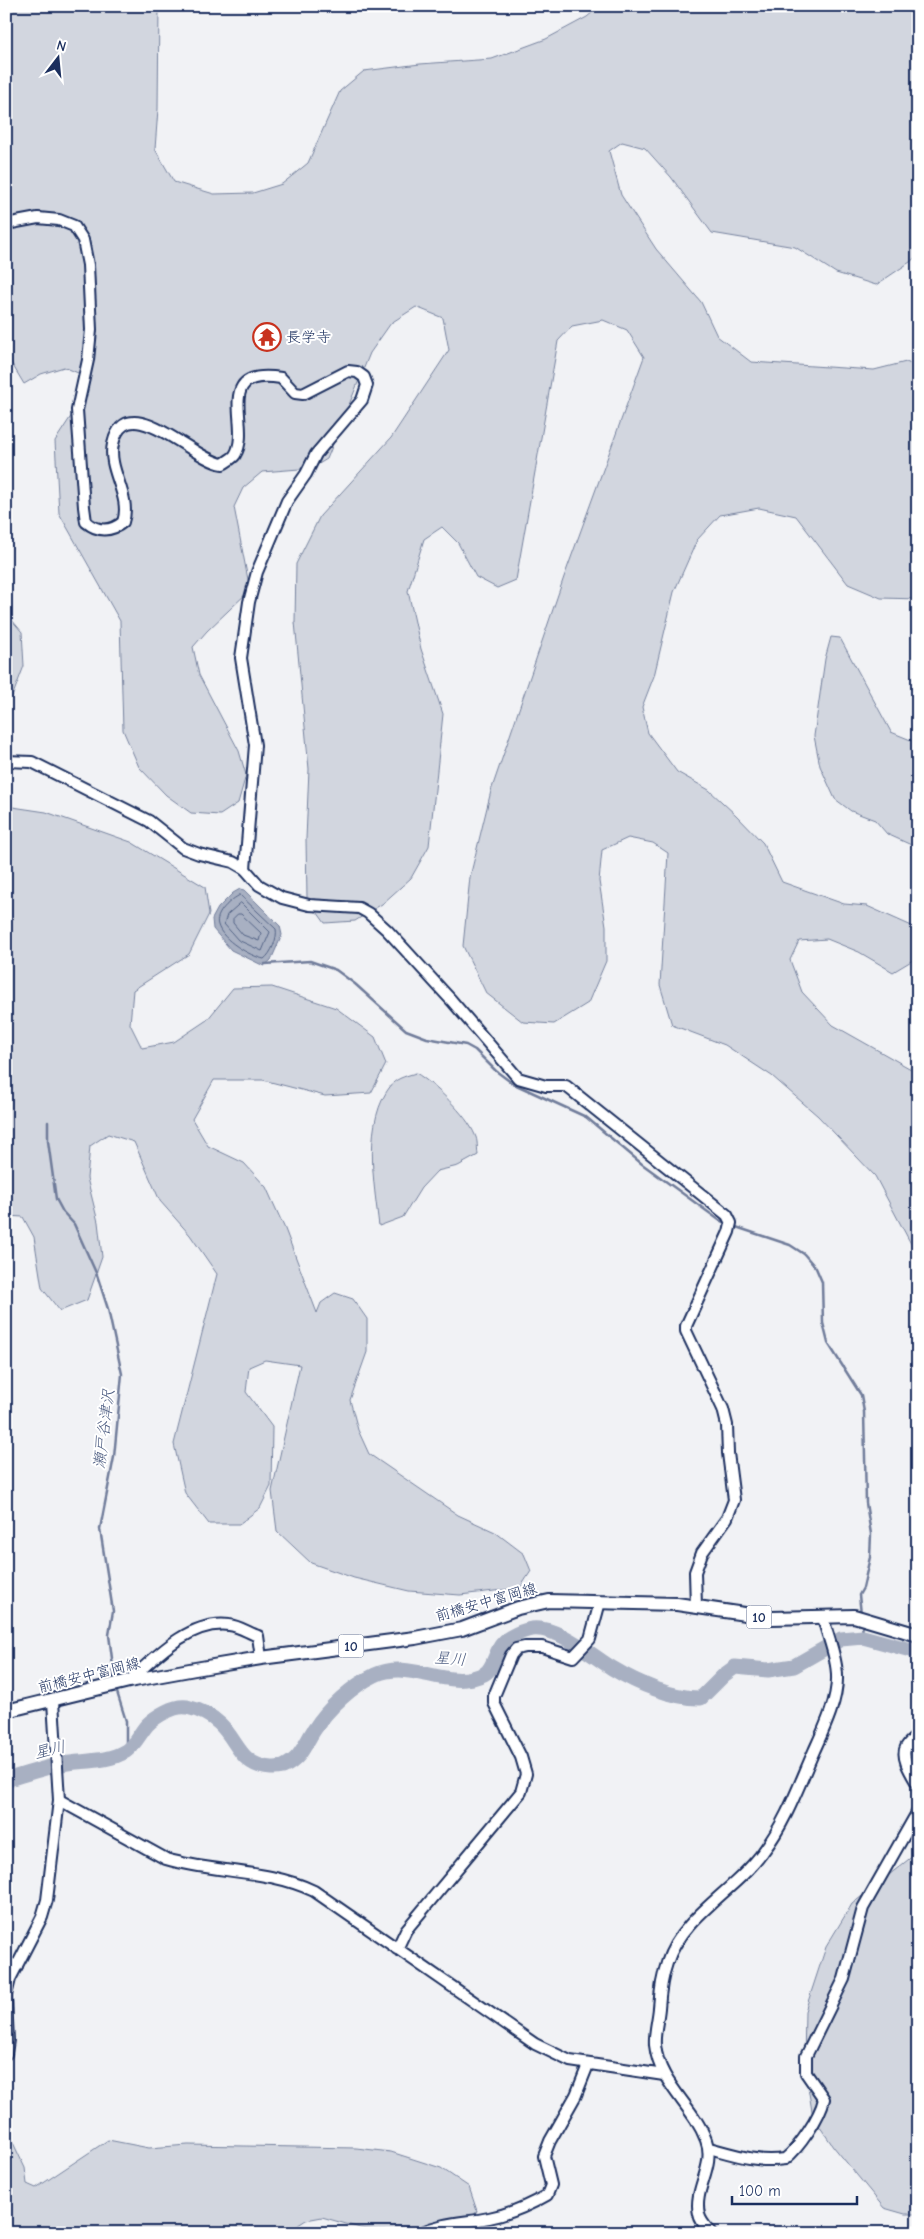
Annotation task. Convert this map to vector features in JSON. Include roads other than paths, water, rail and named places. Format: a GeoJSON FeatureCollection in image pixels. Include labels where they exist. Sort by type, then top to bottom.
{"type":"FeatureCollection","features":[{"type":"Feature","properties":{"kind":"main road","name":"前橋安中富岡線"},"geometry":{"type":"LineString","coordinates":[[6,1711],[129,1681],[261,1658],[415,1638],[462,1629],[518,1608],[549,1601],[696,1606],[764,1617],[854,1616],[918,1634]]}},
{"type":"Feature","properties":{"kind":"street"},"geometry":{"type":"LineString","coordinates":[[6,224],[38,218],[59,220],[74,226],[82,240],[88,265],[91,330],[88,360],[77,410],[84,507],[86,522],[92,527],[102,530],[111,529],[123,522],[125,516],[124,502],[111,452],[118,430],[124,424],[131,421],[142,422],[172,436],[214,463],[222,464],[236,454],[238,445],[238,408],[241,390],[249,380],[258,377],[282,378],[294,393],[302,394],[348,370],[357,372],[364,377],[367,385],[362,400],[316,454],[306,474],[286,501],[257,572],[248,602],[241,658],[255,745],[245,869]]}},
{"type":"Feature","properties":{"kind":"street"},"geometry":{"type":"LineString","coordinates":[[6,761],[32,762],[149,822],[183,848],[233,862],[245,869],[259,886],[282,898],[309,904],[358,908],[368,913],[387,930],[452,1001],[518,1078],[546,1086],[566,1086],[729,1218],[731,1223],[729,1232],[686,1326],[686,1331],[724,1408],[734,1500],[727,1518],[702,1553],[695,1572],[696,1606]]}},
{"type":"Feature","properties":{"kind":"street"},"geometry":{"type":"LineString","coordinates":[[397,1949],[406,1930],[521,1792],[526,1774],[521,1757],[494,1703],[494,1696],[511,1655],[516,1649],[542,1647],[573,1657],[590,1638],[600,1602]]}},
{"type":"Feature","properties":{"kind":"street"},"geometry":{"type":"LineString","coordinates":[[711,2233],[698,2213],[699,2199],[710,2161],[709,2148],[701,2126],[688,2106],[673,2091],[658,2061],[655,2044],[661,1990],[667,1962],[679,1940],[692,1923],[757,1860],[784,1819],[820,1738],[835,1695],[838,1675],[823,1617]]}},
{"type":"Feature","properties":{"kind":"street"},"geometry":{"type":"LineString","coordinates":[[129,1681],[168,1646],[186,1636],[220,1624],[232,1626],[258,1636],[261,1658]]}},
{"type":"Feature","properties":{"kind":"street"},"geometry":{"type":"LineString","coordinates":[[6,2054],[8,2040],[6,1997],[10,1979],[42,1917],[47,1900],[59,1800],[52,1701]]}},
{"type":"Feature","properties":{"kind":"street"},"geometry":{"type":"LineString","coordinates":[[918,1735],[906,1747],[905,1752],[910,1770],[918,1785]]}},
{"type":"Feature","properties":{"kind":"street"},"geometry":{"type":"LineString","coordinates":[[59,1800],[166,1859],[184,1864],[276,1877],[314,1890],[535,2044],[570,2062],[664,2075]]}},
{"type":"Feature","properties":{"kind":"street"},"geometry":{"type":"LineString","coordinates":[[709,2148],[767,2162],[785,2159],[809,2130],[820,2112],[824,2100],[806,2073],[806,2056],[844,1979],[863,1908],[918,1811]]}},
{"type":"Feature","properties":{"kind":"street"},"geometry":{"type":"LineString","coordinates":[[6,1962],[17,1966]]}},
{"type":"Feature","properties":{"kind":"street"},"geometry":{"type":"LineString","coordinates":[[420,2233],[437,2225],[512,2213],[547,2195],[551,2184],[544,2156],[550,2141],[576,2095],[588,2065]]}},
{"type":"Feature","properties":{"kind":"water"},"geometry":{"type":"Polygon","coordinates":[[[240,889],[244,890],[280,926],[282,935],[271,960],[264,966],[231,950],[213,929],[212,919],[218,908],[233,893],[240,889]]]}},
{"type":"Feature","properties":{"kind":"waterway"},"geometry":{"type":"LineString","coordinates":[[265,964],[310,961],[336,970],[355,984],[406,1030],[427,1038],[466,1045],[475,1050],[496,1071],[512,1083],[586,1117],[642,1164],[719,1220],[728,1224]]}},
{"type":"Feature","properties":{"kind":"waterway","name":"瀬戸谷津沢"},"geometry":{"type":"LineString","coordinates":[[48,1122],[48,1141],[56,1199],[63,1212],[74,1224],[97,1275],[108,1309],[122,1374],[114,1457],[100,1529],[113,1611],[109,1635],[115,1682]]}},
{"type":"Feature","properties":{"kind":"waterway"},"geometry":{"type":"LineString","coordinates":[[733,1226],[790,1245],[804,1254],[816,1268],[822,1282],[823,1323],[828,1343],[861,1395],[864,1412],[866,1503],[871,1534],[870,1557],[863,1588],[859,1595],[861,1614]]}},
{"type":"Feature","properties":{"kind":"waterway"},"geometry":{"type":"LineString","coordinates":[[862,1622],[863,1637]]}},
{"type":"Feature","properties":{"kind":"waterway","name":"星川"},"geometry":{"type":"LineString","coordinates":[[6,1780],[62,1764],[111,1758],[126,1751],[155,1718],[171,1709],[182,1707],[201,1711],[217,1721],[252,1763],[271,1768],[283,1767],[299,1755],[314,1730],[333,1706],[349,1691],[375,1675],[402,1670],[443,1678],[470,1679],[487,1672],[500,1646],[505,1641],[516,1634],[532,1629],[553,1632],[574,1642],[612,1668],[655,1689],[690,1698],[701,1698],[735,1667],[768,1670],[794,1666],[841,1639],[863,1637],[918,1652]]}},
{"type":"Feature","properties":{"kind":"waterway","name":"瀬戸谷津沢"},"geometry":{"type":"LineString","coordinates":[[116,1689],[126,1721],[126,1750]]}},
{"type":"Feature","properties":{"kind":"place","name":"長学寺"},"geometry":{"type":"Point","coordinates":[267,337]}}]}
